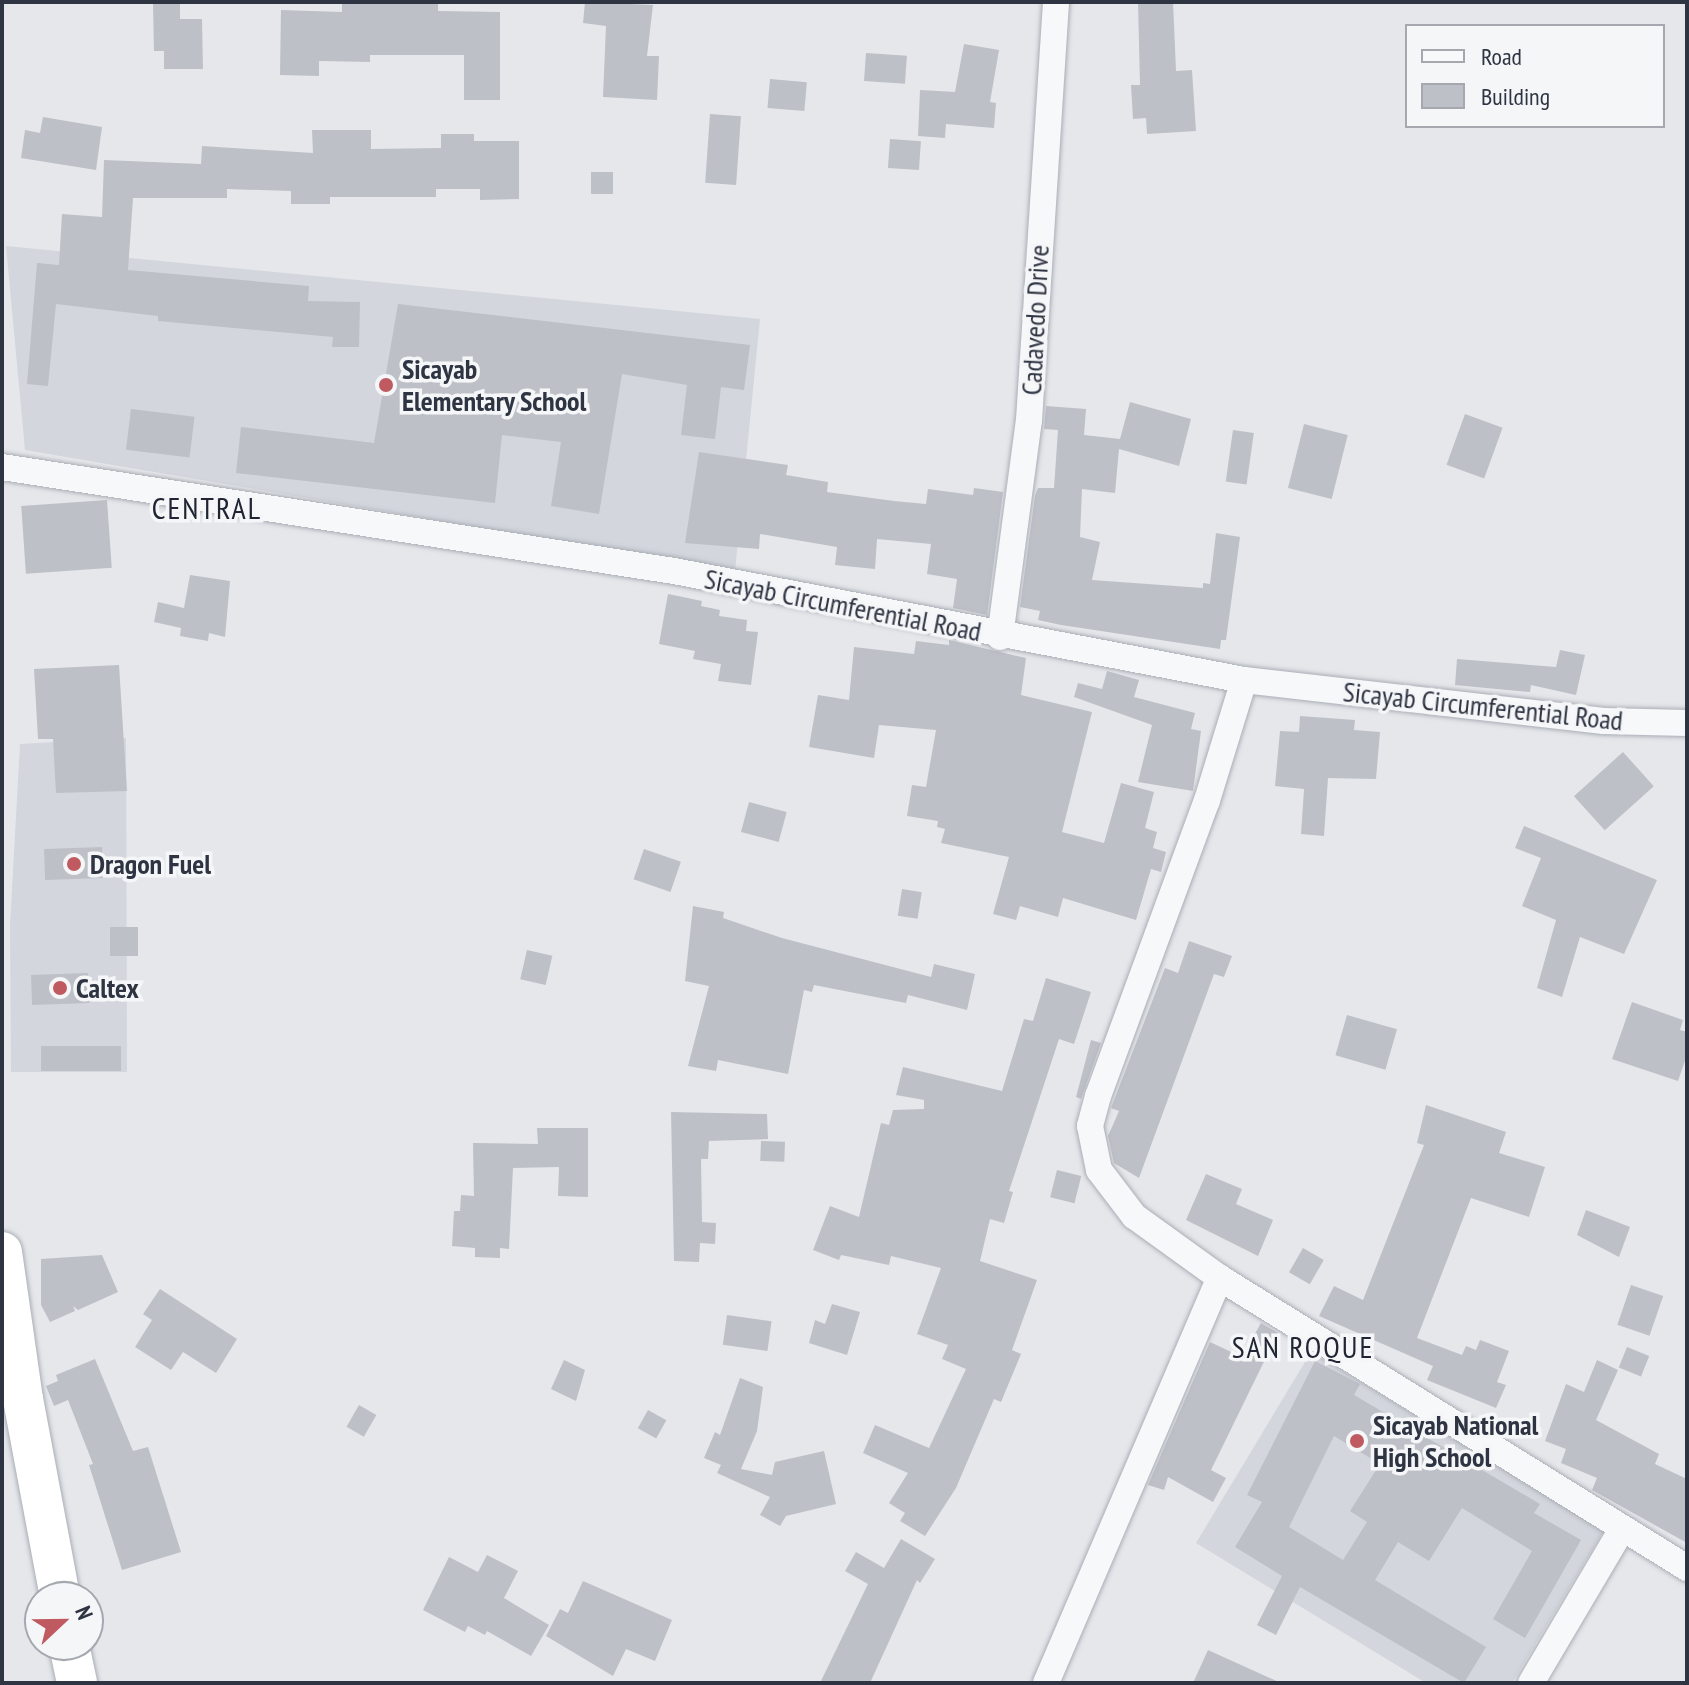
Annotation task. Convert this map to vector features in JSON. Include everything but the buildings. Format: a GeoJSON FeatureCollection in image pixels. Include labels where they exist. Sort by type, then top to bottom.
{"type":"FeatureCollection","features":[{"type":"Feature","properties":{"kind":"highway"},"geometry":{"type":"LineString","coordinates":[[2,1252],[23,1399],[57,1581]]}},
{"type":"Feature","properties":{"kind":"highway"},"geometry":{"type":"LineString","coordinates":[[72,1661],[77,1683]]}},
{"type":"Feature","properties":{"kind":"street","name":"Cadavedo Drive"},"geometry":{"type":"LineString","coordinates":[[1000,637],[1029,420],[1056,2]]}},
{"type":"Feature","properties":{"kind":"street","name":"Sicayab Circumferential Road"},"geometry":{"type":"LineString","coordinates":[[2,467],[674,571],[1000,637],[1244,680],[1604,721],[1687,723]]}},
{"type":"Feature","properties":{"kind":"street"},"geometry":{"type":"LineString","coordinates":[[1244,680],[1090,1126],[1099,1170],[1134,1216],[1220,1278],[1687,1568]]}},
{"type":"Feature","properties":{"kind":"street"},"geometry":{"type":"LineString","coordinates":[[1046,1683],[1220,1278]]}},
{"type":"Feature","properties":{"kind":"street"},"geometry":{"type":"LineString","coordinates":[[1531,1683],[1622,1529]]}},
{"type":"Feature","properties":{"kind":"shaded area","name":"Sicayab Elementary School"},"geometry":{"type":"Polygon","coordinates":[[[6,246],[760,319],[735,571],[25,450],[6,246]]]}},
{"type":"Feature","properties":{"kind":"shaded area"},"geometry":{"type":"Polygon","coordinates":[[[126,738],[127,1072],[11,1072],[10,926],[20,744],[126,738]]]}},
{"type":"Feature","properties":{"kind":"shaded area","name":"Sicayab National High School"},"geometry":{"type":"Polygon","coordinates":[[[1311,1352],[1604,1530],[1512,1683],[1426,1683],[1196,1543],[1311,1352]]]}},
{"type":"Feature","properties":{"kind":"place","name":"Sicayab Elementary School"},"geometry":{"type":"Point","coordinates":[386,385]}},
{"type":"Feature","properties":{"kind":"place","name":"Dragon Fuel"},"geometry":{"type":"Point","coordinates":[74,864]}},
{"type":"Feature","properties":{"kind":"place","name":"Caltex"},"geometry":{"type":"Point","coordinates":[60,988]}},
{"type":"Feature","properties":{"kind":"place","name":"Sicayab National High School"},"geometry":{"type":"Point","coordinates":[1357,1441]}},
{"type":"Feature","properties":{"kind":"district","name":"CENTRAL"},"geometry":{"type":"Point","coordinates":[207,508]}},
{"type":"Feature","properties":{"kind":"district","name":"SAN ROQUE"},"geometry":{"type":"Point","coordinates":[1303,1347]}}]}
